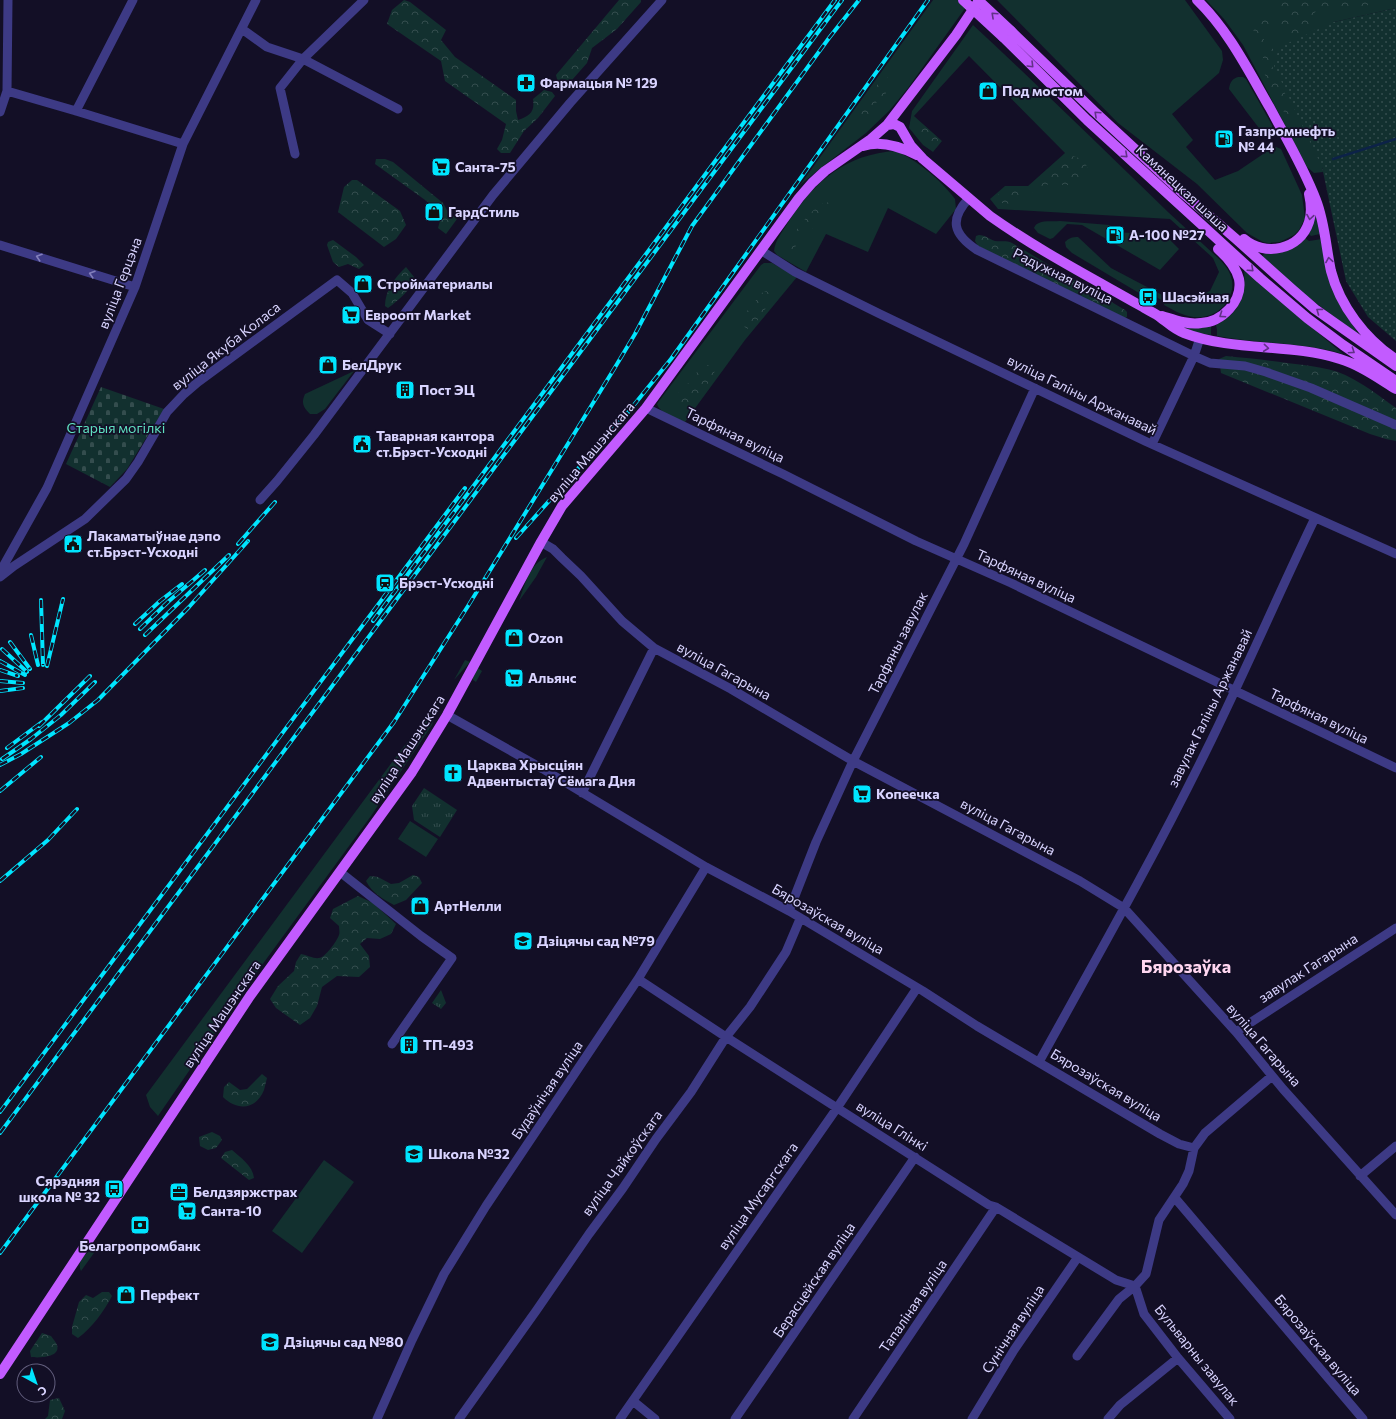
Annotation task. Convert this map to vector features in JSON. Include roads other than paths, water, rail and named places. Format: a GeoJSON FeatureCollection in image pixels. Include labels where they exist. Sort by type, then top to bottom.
{"type":"FeatureCollection","features":[{"type":"Feature","properties":{"kind":"main road","name":"Камянецкая шаша"},"geometry":{"type":"LineString","coordinates":[[964,0],[1007,34],[1095,112],[1177,188],[1315,309],[1396,366]]}},
{"type":"Feature","properties":{"kind":"main road","name":"Камянецкая шаша"},"geometry":{"type":"LineString","coordinates":[[979,0],[1007,34],[1087,120],[1248,268],[1307,318],[1343,345],[1396,381]]}},
{"type":"Feature","properties":{"kind":"main road"},"geometry":{"type":"LineString","coordinates":[[979,0],[956,35],[907,100],[900,114],[899,119],[902,130],[911,146],[924,159],[990,216],[1028,242],[1157,315],[1178,331],[1200,338],[1242,345],[1309,352],[1339,358],[1360,367],[1396,389]]}},
{"type":"Feature","properties":{"kind":"main road"},"geometry":{"type":"LineString","coordinates":[[1197,0],[1217,22],[1238,51],[1306,178],[1321,215],[1332,272],[1338,292],[1357,322],[1377,344],[1396,359]]}},
{"type":"Feature","properties":{"kind":"main road","name":"вуліца Машэнскага"},"geometry":{"type":"LineString","coordinates":[[0,1374],[250,996],[398,792],[447,715],[541,542],[554,519],[571,495],[646,408],[806,190],[826,171],[885,127],[907,100]]}},
{"type":"Feature","properties":{"kind":"main road"},"geometry":{"type":"LineString","coordinates":[[894,124],[902,130],[902,140],[900,143],[890,145],[884,142],[881,136],[885,127],[894,124]]}},
{"type":"Feature","properties":{"kind":"main road","name":"вуліца Машэнскага"},"geometry":{"type":"LineString","coordinates":[[851,152],[868,144],[878,143],[908,150],[924,159]]}},
{"type":"Feature","properties":{"kind":"main road"},"geometry":{"type":"LineString","coordinates":[[1177,188],[1190,194],[1252,244],[1262,249],[1274,249],[1286,246],[1296,241],[1304,233],[1307,227],[1311,214],[1311,207],[1306,178]]}},
{"type":"Feature","properties":{"kind":"main road"},"geometry":{"type":"LineString","coordinates":[[1157,315],[1186,323],[1200,324],[1212,321],[1230,309],[1238,294],[1239,285],[1239,279],[1230,262],[1181,212],[1170,196]]}},
{"type":"Feature","properties":{"kind":"street"},"geometry":{"type":"LineString","coordinates":[[0,112],[7,91],[8,0]]}},
{"type":"Feature","properties":{"kind":"street"},"geometry":{"type":"LineString","coordinates":[[76,111],[134,0]]}},
{"type":"Feature","properties":{"kind":"street","name":"вуліца Герцэна"},"geometry":{"type":"LineString","coordinates":[[0,572],[47,488],[136,287],[183,144],[256,0]]}},
{"type":"Feature","properties":{"kind":"street"},"geometry":{"type":"LineString","coordinates":[[295,154],[280,88],[303,59],[364,0]]}},
{"type":"Feature","properties":{"kind":"street"},"geometry":{"type":"LineString","coordinates":[[260,500],[314,435],[493,195],[566,108],[662,0]]}},
{"type":"Feature","properties":{"kind":"street"},"geometry":{"type":"LineString","coordinates":[[242,29],[267,47],[303,59],[398,109]]}},
{"type":"Feature","properties":{"kind":"street"},"geometry":{"type":"LineString","coordinates":[[7,91],[183,144]]}},
{"type":"Feature","properties":{"kind":"street","name":"Радужная вуліца"},"geometry":{"type":"LineString","coordinates":[[969,198],[957,214],[956,221],[959,234],[968,244],[984,253],[1210,363],[1245,366],[1266,372],[1312,388],[1396,425]]}},
{"type":"Feature","properties":{"kind":"street"},"geometry":{"type":"LineString","coordinates":[[0,245],[136,287]]}},
{"type":"Feature","properties":{"kind":"street","name":"вуліца Галіны Аржанавай"},"geometry":{"type":"LineString","coordinates":[[762,251],[795,272],[1152,444],[1396,554]]}},
{"type":"Feature","properties":{"kind":"street","name":"вуліца Якуба Коласа"},"geometry":{"type":"LineString","coordinates":[[0,577],[85,519],[126,479],[138,462],[167,412],[184,394],[204,377],[337,280],[352,293],[368,320],[390,334]]}},
{"type":"Feature","properties":{"kind":"street"},"geometry":{"type":"LineString","coordinates":[[1152,444],[1194,356],[1200,338]]}},
{"type":"Feature","properties":{"kind":"street","name":"Тарфяны завулак"},"geometry":{"type":"LineString","coordinates":[[789,912],[816,842],[853,761],[956,560],[1035,388]]}},
{"type":"Feature","properties":{"kind":"street","name":"Тарфяная вуліца"},"geometry":{"type":"LineString","coordinates":[[646,408],[783,474],[872,520],[956,560],[1011,583],[1396,768]]}},
{"type":"Feature","properties":{"kind":"street","name":"завулак Галіны Аржанавай"},"geometry":{"type":"LineString","coordinates":[[1039,1062],[1183,797],[1235,691],[1315,518]]}},
{"type":"Feature","properties":{"kind":"street","name":"вуліца Гагарына"},"geometry":{"type":"LineString","coordinates":[[541,542],[553,549],[585,580],[612,611],[654,648],[731,689],[853,761],[1080,881],[1124,908],[1236,1032],[1272,1076],[1396,1215]]}},
{"type":"Feature","properties":{"kind":"street"},"geometry":{"type":"LineString","coordinates":[[582,793],[654,648]]}},
{"type":"Feature","properties":{"kind":"street","name":"Бярозаўская вуліца"},"geometry":{"type":"LineString","coordinates":[[447,715],[543,769],[706,867],[789,912],[867,957],[977,1026],[1179,1144],[1194,1148]]}},
{"type":"Feature","properties":{"kind":"street","name":"Будаўнічая вуліца"},"geometry":{"type":"LineString","coordinates":[[377,1419],[412,1340],[444,1274],[486,1206],[638,979],[706,867]]}},
{"type":"Feature","properties":{"kind":"street"},"geometry":{"type":"LineString","coordinates":[[340,872],[421,936],[452,958],[392,1044]]}},
{"type":"Feature","properties":{"kind":"street","name":"вуліца Чайкоўскага"},"geometry":{"type":"LineString","coordinates":[[459,1419],[623,1188],[726,1038],[750,1007],[786,952],[800,919]]}},
{"type":"Feature","properties":{"kind":"street","name":"завулак Гагарына"},"geometry":{"type":"LineString","coordinates":[[1236,1032],[1396,928]]}},
{"type":"Feature","properties":{"kind":"street","name":"вуліца Глінкі"},"geometry":{"type":"LineString","coordinates":[[638,979],[726,1038],[989,1205],[996,1207],[1116,1280],[1135,1286]]}},
{"type":"Feature","properties":{"kind":"street","name":"вуліца Мусаргскага"},"geometry":{"type":"LineString","coordinates":[[620,1419],[837,1108],[917,988]]}},
{"type":"Feature","properties":{"kind":"street"},"geometry":{"type":"LineString","coordinates":[[1077,1356],[1119,1299],[1143,1279],[1148,1268],[1160,1220],[1184,1184],[1194,1148],[1204,1134],[1272,1076]]}},
{"type":"Feature","properties":{"kind":"street"},"geometry":{"type":"LineString","coordinates":[[1360,1176],[1396,1146]]}},
{"type":"Feature","properties":{"kind":"street","name":"Берасцейская вуліца"},"geometry":{"type":"LineString","coordinates":[[736,1419],[915,1157]]}},
{"type":"Feature","properties":{"kind":"street","name":"Бярозаўская вуліца"},"geometry":{"type":"LineString","coordinates":[[1175,1198],[1360,1418]]}},
{"type":"Feature","properties":{"kind":"street","name":"Тапаліная вуліца"},"geometry":{"type":"LineString","coordinates":[[853,1419],[996,1207]]}},
{"type":"Feature","properties":{"kind":"street","name":"Сунічная вуліца"},"geometry":{"type":"LineString","coordinates":[[972,1419],[1014,1350],[1078,1257]]}},
{"type":"Feature","properties":{"kind":"street","name":"Бульварны завулак"},"geometry":{"type":"LineString","coordinates":[[1135,1286],[1144,1314],[1178,1358],[1230,1419]]}},
{"type":"Feature","properties":{"kind":"street"},"geometry":{"type":"LineString","coordinates":[[1108,1419],[1120,1405],[1178,1358]]}},
{"type":"Feature","properties":{"kind":"street"},"geometry":{"type":"LineString","coordinates":[[633,1401],[655,1419]]}},
{"type":"Feature","properties":{"kind":"waterway"},"geometry":{"type":"LineString","coordinates":[[1333,159],[1396,139]]}},
{"type":"Feature","properties":{"kind":"railway"},"geometry":{"type":"LineString","coordinates":[[373,621],[835,0]]}},
{"type":"Feature","properties":{"kind":"railway"},"geometry":{"type":"LineString","coordinates":[[0,1133],[842,0]]}},
{"type":"Feature","properties":{"kind":"railway"},"geometry":{"type":"LineString","coordinates":[[0,1253],[394,722],[468,606],[614,369],[635,334],[692,226],[829,38],[859,0]]}},
{"type":"Feature","properties":{"kind":"railway"},"geometry":{"type":"LineString","coordinates":[[516,538],[625,416],[671,359],[928,0]]}},
{"type":"Feature","properties":{"kind":"railway"},"geometry":{"type":"LineString","coordinates":[[0,1112],[465,488]]}},
{"type":"Feature","properties":{"kind":"railway"},"geometry":{"type":"LineString","coordinates":[[238,544],[275,502]]}},
{"type":"Feature","properties":{"kind":"railway"},"geometry":{"type":"LineString","coordinates":[[0,765],[21,754],[69,723],[98,700],[189,607],[248,541]]}},
{"type":"Feature","properties":{"kind":"railway"},"geometry":{"type":"LineString","coordinates":[[145,635],[229,555]]}},
{"type":"Feature","properties":{"kind":"railway"},"geometry":{"type":"LineString","coordinates":[[140,629],[169,601],[205,570]]}},
{"type":"Feature","properties":{"kind":"railway"},"geometry":{"type":"LineString","coordinates":[[135,624],[160,601],[182,584]]}},
{"type":"Feature","properties":{"kind":"railway"},"geometry":{"type":"LineString","coordinates":[[47,666],[63,599]]}},
{"type":"Feature","properties":{"kind":"railway"},"geometry":{"type":"LineString","coordinates":[[41,600],[43,665]]}},
{"type":"Feature","properties":{"kind":"railway"},"geometry":{"type":"LineString","coordinates":[[31,635],[38,665]]}},
{"type":"Feature","properties":{"kind":"railway"},"geometry":{"type":"LineString","coordinates":[[10,642],[30,669]]}},
{"type":"Feature","properties":{"kind":"railway"},"geometry":{"type":"LineString","coordinates":[[2,649],[27,672]]}},
{"type":"Feature","properties":{"kind":"railway"},"geometry":{"type":"LineString","coordinates":[[0,661],[25,675]]}},
{"type":"Feature","properties":{"kind":"railway"},"geometry":{"type":"LineString","coordinates":[[0,670],[18,676]]}},
{"type":"Feature","properties":{"kind":"railway"},"geometry":{"type":"LineString","coordinates":[[39,726],[90,676]]}},
{"type":"Feature","properties":{"kind":"railway"},"geometry":{"type":"LineString","coordinates":[[0,681],[23,683]]}},
{"type":"Feature","properties":{"kind":"railway"},"geometry":{"type":"LineString","coordinates":[[2,759],[31,739],[61,715],[95,682]]}},
{"type":"Feature","properties":{"kind":"railway"},"geometry":{"type":"LineString","coordinates":[[0,691],[23,688]]}},
{"type":"Feature","properties":{"kind":"railway"},"geometry":{"type":"LineString","coordinates":[[7,748],[42,722]]}},
{"type":"Feature","properties":{"kind":"railway"},"geometry":{"type":"LineString","coordinates":[[0,791],[41,757]]}},
{"type":"Feature","properties":{"kind":"railway"},"geometry":{"type":"LineString","coordinates":[[0,881],[48,840],[77,809]]}},
{"type":"Feature","properties":{"kind":"place","name":"Фармацыя № 129"},"geometry":{"type":"Point","coordinates":[526,83]}},
{"type":"Feature","properties":{"kind":"place","name":"Под мостом"},"geometry":{"type":"Point","coordinates":[988,91]}},
{"type":"Feature","properties":{"kind":"place","name":"Газпромнефть № 44"},"geometry":{"type":"Point","coordinates":[1224,139]}},
{"type":"Feature","properties":{"kind":"place","name":"Санта-75"},"geometry":{"type":"Point","coordinates":[441,167]}},
{"type":"Feature","properties":{"kind":"place","name":"ГардСтиль"},"geometry":{"type":"Point","coordinates":[434,212]}},
{"type":"Feature","properties":{"kind":"place","name":"А-100 №27"},"geometry":{"type":"Point","coordinates":[1115,235]}},
{"type":"Feature","properties":{"kind":"place","name":"Стройматериалы"},"geometry":{"type":"Point","coordinates":[363,284]}},
{"type":"Feature","properties":{"kind":"place","name":"Шасэйная"},"geometry":{"type":"Point","coordinates":[1148,297]}},
{"type":"Feature","properties":{"kind":"place","name":"Евроопт Market"},"geometry":{"type":"Point","coordinates":[351,315]}},
{"type":"Feature","properties":{"kind":"place","name":"БелДрук"},"geometry":{"type":"Point","coordinates":[328,365]}},
{"type":"Feature","properties":{"kind":"place","name":"Пост ЭЦ"},"geometry":{"type":"Point","coordinates":[405,390]}},
{"type":"Feature","properties":{"kind":"place","name":"Таварная кантора ст.Брэст-Усходні"},"geometry":{"type":"Point","coordinates":[362,444]}},
{"type":"Feature","properties":{"kind":"place","name":"Лакаматыўнае дэпо ст.Брэст-Усходні"},"geometry":{"type":"Point","coordinates":[73,544]}},
{"type":"Feature","properties":{"kind":"place","name":"Брэст-Усходні"},"geometry":{"type":"Point","coordinates":[385,583]}},
{"type":"Feature","properties":{"kind":"place","name":"Ozon"},"geometry":{"type":"Point","coordinates":[514,638]}},
{"type":"Feature","properties":{"kind":"place","name":"Альянс"},"geometry":{"type":"Point","coordinates":[514,678]}},
{"type":"Feature","properties":{"kind":"place","name":"Царква Хрысціян Адвентыстаў Сёмага Дня"},"geometry":{"type":"Point","coordinates":[453,773]}},
{"type":"Feature","properties":{"kind":"place","name":"Копеечка"},"geometry":{"type":"Point","coordinates":[862,794]}},
{"type":"Feature","properties":{"kind":"place","name":"АртНелли"},"geometry":{"type":"Point","coordinates":[420,906]}},
{"type":"Feature","properties":{"kind":"place","name":"Дзіцячы сад №79"},"geometry":{"type":"Point","coordinates":[523,941]}},
{"type":"Feature","properties":{"kind":"place","name":"ТП-493"},"geometry":{"type":"Point","coordinates":[409,1045]}},
{"type":"Feature","properties":{"kind":"place","name":"Школа №32"},"geometry":{"type":"Point","coordinates":[414,1154]}},
{"type":"Feature","properties":{"kind":"place","name":"Сярэдняя школа № 32"},"geometry":{"type":"Point","coordinates":[114,1189]}},
{"type":"Feature","properties":{"kind":"place","name":"Белдзяржстрах"},"geometry":{"type":"Point","coordinates":[179,1192]}},
{"type":"Feature","properties":{"kind":"place","name":"Санта-10"},"geometry":{"type":"Point","coordinates":[187,1211]}},
{"type":"Feature","properties":{"kind":"place","name":"Белагропромбанк"},"geometry":{"type":"Point","coordinates":[140,1225]}},
{"type":"Feature","properties":{"kind":"place","name":"Перфект"},"geometry":{"type":"Point","coordinates":[126,1295]}},
{"type":"Feature","properties":{"kind":"place","name":"Дзіцячы сад №80"},"geometry":{"type":"Point","coordinates":[270,1342]}},
{"type":"Feature","properties":{"kind":"district","name":"Бярозаўка"},"geometry":{"type":"Point","coordinates":[1186,967]}},
{"type":"Feature","properties":{"kind":"park label","name":"Старыя могілкі"},"geometry":{"type":"Point","coordinates":[116,428]}}]}
